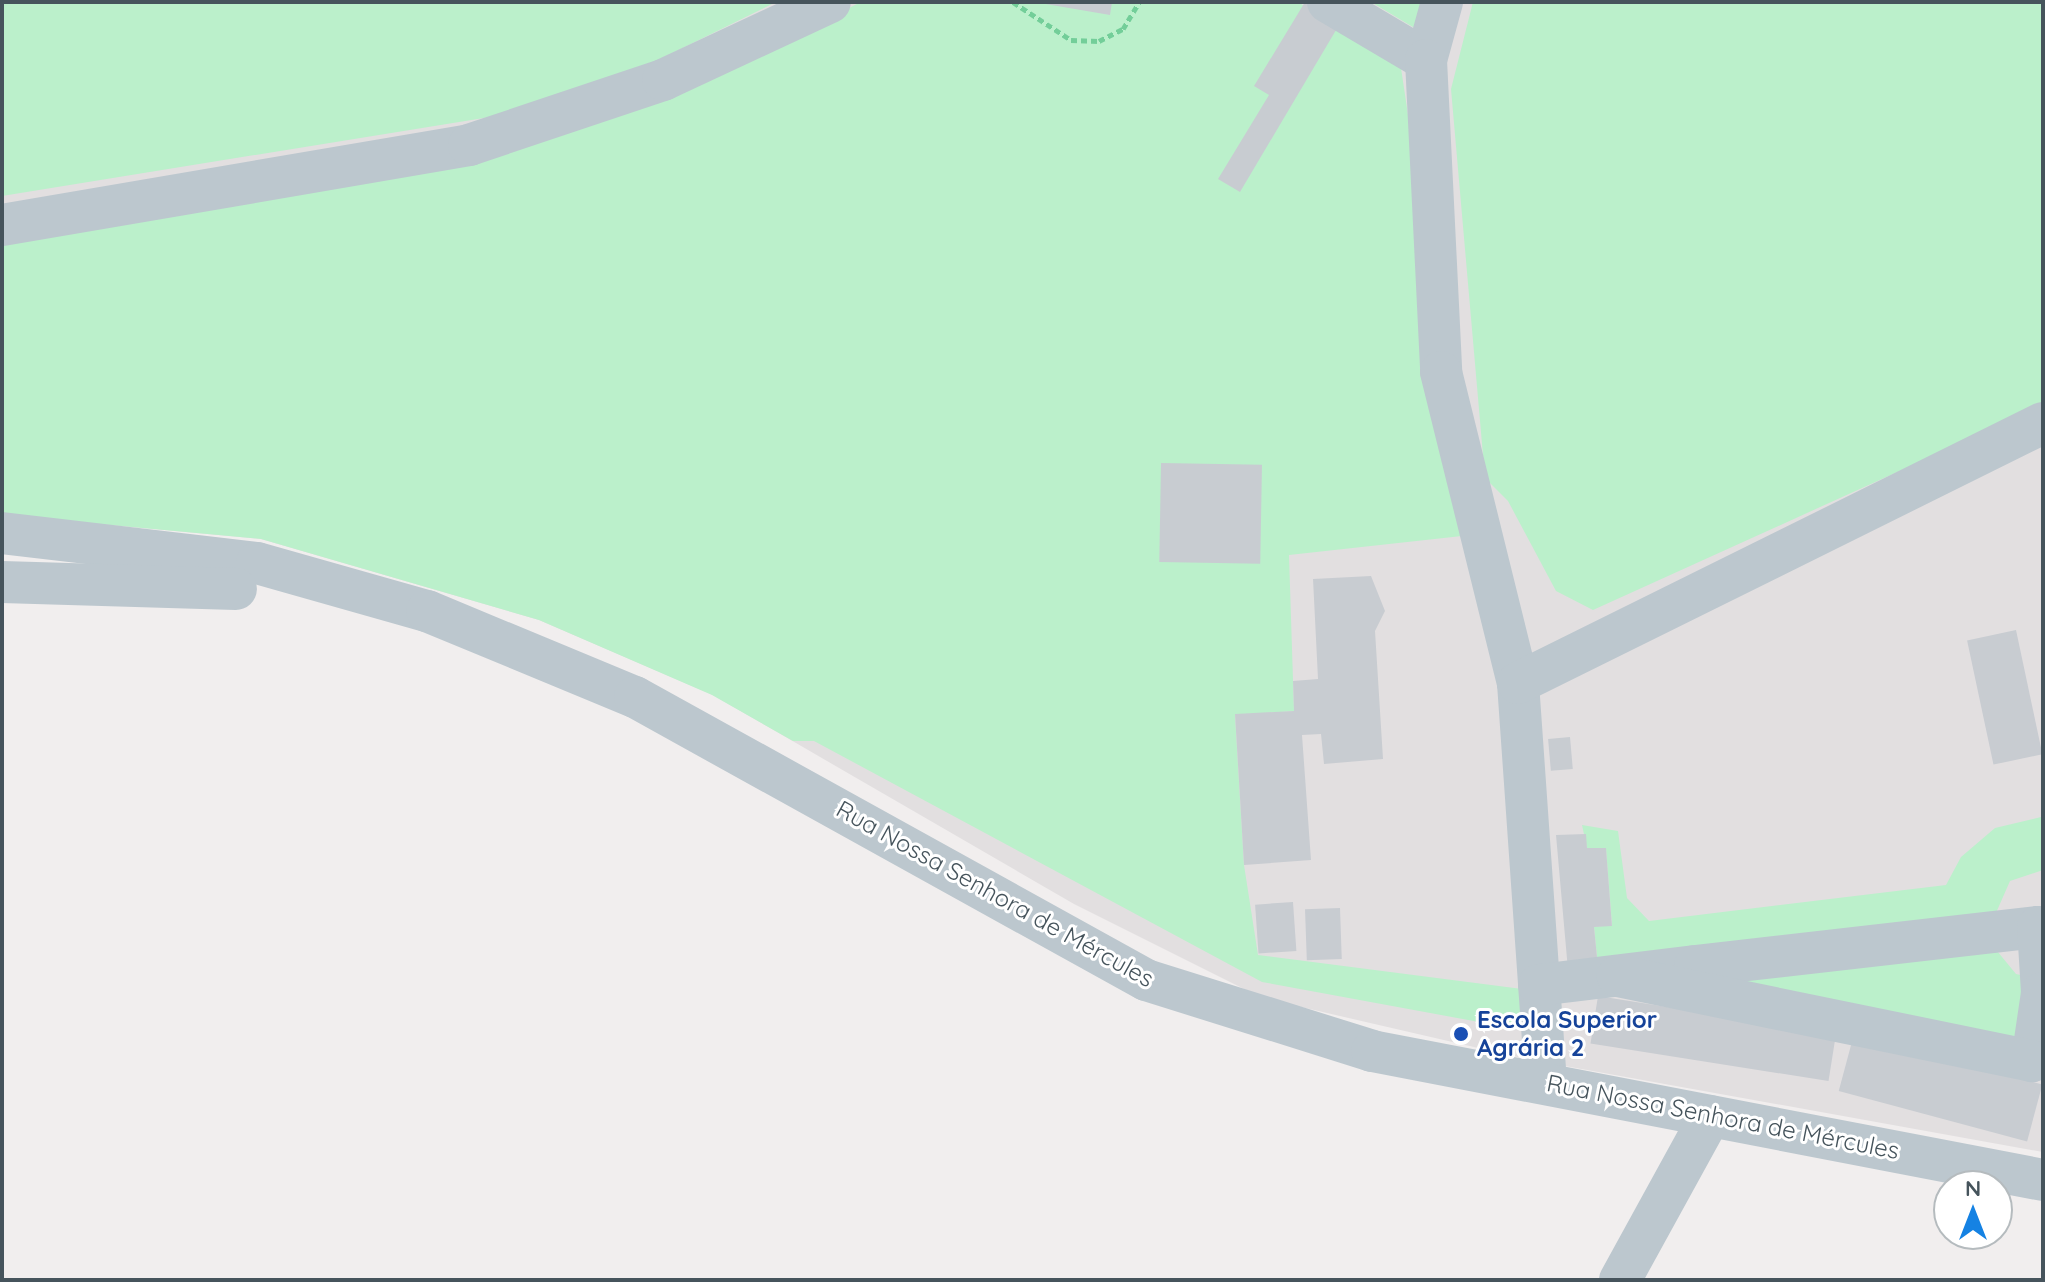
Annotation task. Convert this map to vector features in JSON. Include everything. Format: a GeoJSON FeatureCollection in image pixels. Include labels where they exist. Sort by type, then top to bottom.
{"type":"FeatureCollection","features":[{"type":"Feature","properties":{"kind":"street"},"geometry":{"type":"LineString","coordinates":[[2,225],[469,145],[663,80],[830,2]]}},
{"type":"Feature","properties":{"kind":"street"},"geometry":{"type":"LineString","coordinates":[[1328,2],[1426,60]]}},
{"type":"Feature","properties":{"kind":"street"},"geometry":{"type":"LineString","coordinates":[[1442,2],[1426,60],[1441,372],[1518,683],[1546,1081]]}},
{"type":"Feature","properties":{"kind":"street"},"geometry":{"type":"LineString","coordinates":[[1518,683],[2043,423]]}},
{"type":"Feature","properties":{"kind":"street","name":"Rua Nossa Senhora de Mércules"},"geometry":{"type":"LineString","coordinates":[[2,533],[257,563],[492,638],[635,697],[1146,980],[1372,1051],[1546,1081],[2043,1180]]}},
{"type":"Feature","properties":{"kind":"street","name":"Rua Nossa Senhora de Mércules"},"geometry":{"type":"LineString","coordinates":[[2,582],[213,585],[492,638]]}},
{"type":"Feature","properties":{"kind":"street"},"geometry":{"type":"LineString","coordinates":[[1539,985],[2038,927],[2042,993],[2032,1061],[1618,976]]}},
{"type":"Feature","properties":{"kind":"street"},"geometry":{"type":"LineString","coordinates":[[1620,1280],[1710,1116]]}},
{"type":"Feature","properties":{"kind":"path"},"geometry":{"type":"LineString","coordinates":[[1013,2],[1071,40],[1099,41],[1123,29],[1139,2]]}},
{"type":"Feature","properties":{"kind":"shaded area"},"geometry":{"type":"Polygon","coordinates":[[[2,2],[2043,2],[2043,1152],[1526,1059],[1262,998],[1074,904],[713,695],[539,620],[261,539],[2,515],[2,2]]]}},
{"type":"Feature","properties":{"kind":"green space"},"geometry":{"type":"Polygon","coordinates":[[[2,2],[776,2],[644,67],[514,113],[2,196],[2,2]]]}},
{"type":"Feature","properties":{"kind":"green space"},"geometry":{"type":"Polygon","coordinates":[[[861,2],[1298,2],[1401,68],[1471,535],[1289,555],[1294,711],[1235,715],[1244,865],[1258,955],[1529,990],[1531,1022],[1517,1029],[1262,982],[814,741],[793,741],[712,695],[539,620],[261,539],[2,515],[2,243],[718,73],[861,2]]]}},
{"type":"Feature","properties":{"kind":"green space"},"geometry":{"type":"Polygon","coordinates":[[[1371,2],[1431,2],[1423,33],[1371,2]]]}},
{"type":"Feature","properties":{"kind":"green space"},"geometry":{"type":"Polygon","coordinates":[[[1473,2],[2043,2],[2043,406],[1593,610],[1556,591],[1508,501],[1485,478],[1451,89],[1473,2]]]}},
{"type":"Feature","properties":{"kind":"green space"},"geometry":{"type":"Polygon","coordinates":[[[2041,817],[2043,870],[2010,881],[1992,922],[1598,967],[1594,927],[1612,925],[1606,849],[1587,848],[1582,825],[1618,831],[1627,898],[1649,921],[1946,885],[1961,857],[1995,828],[2041,817]]]}},
{"type":"Feature","properties":{"kind":"green space"},"geometry":{"type":"Polygon","coordinates":[[[1993,946],[2016,974],[2030,977],[2021,1041],[1732,982],[1993,946]]]}},
{"type":"Feature","properties":{"kind":"building"},"geometry":{"type":"Polygon","coordinates":[[[1034,2],[1112,2],[1110,15],[1034,2]]]}},
{"type":"Feature","properties":{"kind":"building"},"geometry":{"type":"Polygon","coordinates":[[[1305,2],[1342,20],[1240,192],[1218,179],[1269,95],[1254,86],[1305,2]]]}},
{"type":"Feature","properties":{"kind":"building"},"geometry":{"type":"Polygon","coordinates":[[[1161,463],[1262,465],[1260,564],[1159,562],[1161,463]]]}},
{"type":"Feature","properties":{"kind":"building"},"geometry":{"type":"Polygon","coordinates":[[[1371,576],[1385,611],[1375,631],[1383,759],[1324,764],[1321,734],[1302,735],[1311,860],[1244,865],[1235,714],[1294,711],[1293,681],[1318,679],[1313,579],[1371,576]]]}},
{"type":"Feature","properties":{"kind":"building"},"geometry":{"type":"Polygon","coordinates":[[[2016,630],[2042,754],[1993,765],[1967,640],[2016,630]]]}},
{"type":"Feature","properties":{"kind":"building"},"geometry":{"type":"Polygon","coordinates":[[[1570,737],[1573,769],[1551,771],[1548,739],[1570,737]]]}},
{"type":"Feature","properties":{"kind":"building"},"geometry":{"type":"Polygon","coordinates":[[[1586,834],[1587,848],[1606,848],[1612,926],[1594,927],[1598,967],[1568,970],[1556,835],[1586,834]]]}},
{"type":"Feature","properties":{"kind":"building"},"geometry":{"type":"Polygon","coordinates":[[[1293,902],[1296,951],[1259,954],[1255,905],[1293,902]]]}},
{"type":"Feature","properties":{"kind":"building"},"geometry":{"type":"Polygon","coordinates":[[[1340,908],[1342,959],[1307,960],[1305,909],[1340,908]]]}},
{"type":"Feature","properties":{"kind":"building"},"geometry":{"type":"Polygon","coordinates":[[[1598,996],[1836,1034],[1829,1081],[1590,1043],[1598,996]]]}},
{"type":"Feature","properties":{"kind":"building"},"geometry":{"type":"Polygon","coordinates":[[[1854,1034],[2042,1084],[2027,1141],[1839,1091],[1854,1034]]]}},
{"type":"Feature","properties":{"kind":"place","name":"Escola Superior Agrária 2"},"geometry":{"type":"Point","coordinates":[1461,1034]}}]}
